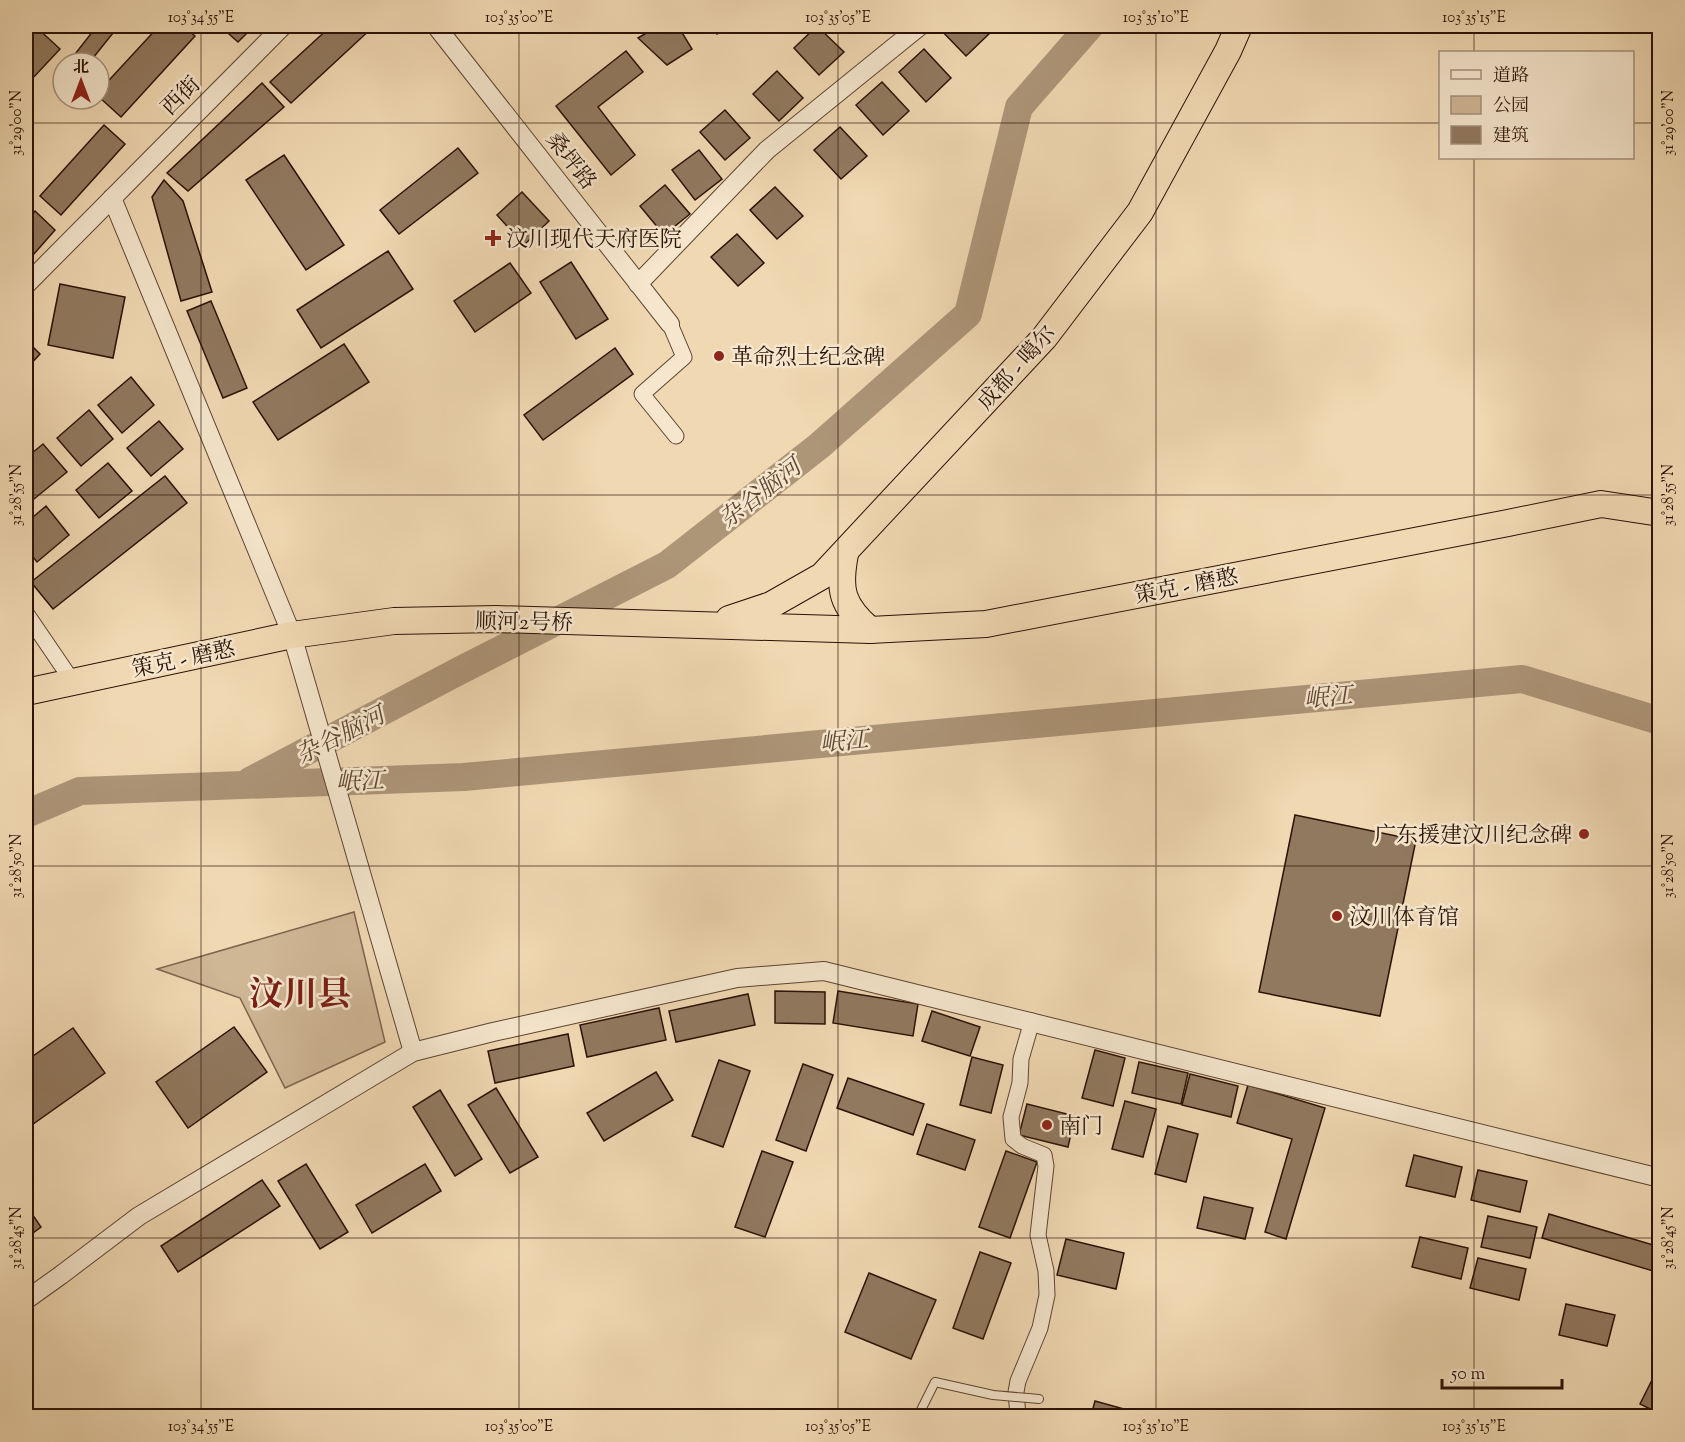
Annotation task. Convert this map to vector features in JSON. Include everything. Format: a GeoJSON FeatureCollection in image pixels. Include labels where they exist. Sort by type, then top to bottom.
{"type":"FeatureCollection","features":[{"type":"Feature","properties":{"kind":"highway","name":"成都 - 噶尔"},"geometry":{"type":"LineString","coordinates":[[709,625],[771,605],[822,576],[1044,338],[1140,212],[1228,51],[1239,26]]}},
{"type":"Feature","properties":{"kind":"highway","name":"策克 - 磨憨"},"geometry":{"type":"LineString","coordinates":[[709,625],[870,630],[986,624],[1601,504],[1659,513]]}},
{"type":"Feature","properties":{"kind":"highway"},"geometry":{"type":"LineString","coordinates":[[838,560],[846,604],[854,616],[870,630]]}},
{"type":"Feature","properties":{"kind":"highway","name":"顺河2号桥"},"geometry":{"type":"LineString","coordinates":[[341,629],[394,621],[496,619],[709,625]]}},
{"type":"Feature","properties":{"kind":"highway","name":"策克 - 磨憨"},"geometry":{"type":"LineString","coordinates":[[26,692],[291,635],[341,629]]}},
{"type":"Feature","properties":{"kind":"street","name":"西街"},"geometry":{"type":"LineString","coordinates":[[26,285],[283,26]]}},
{"type":"Feature","properties":{"kind":"street","name":"桑坪路"},"geometry":{"type":"LineString","coordinates":[[436,26],[670,324]]}},
{"type":"Feature","properties":{"kind":"street"},"geometry":{"type":"LineString","coordinates":[[638,284],[767,150],[920,26]]}},
{"type":"Feature","properties":{"kind":"street"},"geometry":{"type":"LineString","coordinates":[[112,198],[291,635],[414,1053]]}},
{"type":"Feature","properties":{"kind":"street"},"geometry":{"type":"LineString","coordinates":[[670,324],[684,357],[642,394],[676,436]]}},
{"type":"Feature","properties":{"kind":"street"},"geometry":{"type":"LineString","coordinates":[[26,613],[73,682]]}},
{"type":"Feature","properties":{"kind":"street"},"geometry":{"type":"LineString","coordinates":[[26,1300],[139,1216],[414,1053],[494,1032],[737,978],[824,971],[1659,1178]]}},
{"type":"Feature","properties":{"kind":"street"},"geometry":{"type":"LineString","coordinates":[[1018,1416],[1016,1392],[1018,1381],[1040,1328],[1047,1295],[1046,1271],[1038,1235],[1046,1166],[1044,1155],[1022,1146],[1013,1139],[1011,1117],[1020,1083],[1021,1059],[1032,1022]]}},
{"type":"Feature","properties":{"kind":"lane"},"geometry":{"type":"LineString","coordinates":[[922,1416],[921,1410],[935,1382],[993,1395],[1039,1399]]}},
{"type":"Feature","properties":{"kind":"green space"},"geometry":{"type":"Polygon","coordinates":[[[354,912],[385,1042],[285,1088],[240,998],[157,969],[354,912]]]}},
{"type":"Feature","properties":{"kind":"building"},"geometry":{"type":"Polygon","coordinates":[[[32,26],[35,26],[60,49],[51,51],[51,59],[31,80],[26,75],[26,33],[32,26]]]}},
{"type":"Feature","properties":{"kind":"building"},"geometry":{"type":"Polygon","coordinates":[[[97,26],[117,28],[99,51],[77,51],[97,26]]]}},
{"type":"Feature","properties":{"kind":"building"},"geometry":{"type":"Polygon","coordinates":[[[159,26],[183,26],[195,36],[121,117],[111,108],[111,78],[159,26]]]}},
{"type":"Feature","properties":{"kind":"building"},"geometry":{"type":"Polygon","coordinates":[[[220,26],[254,26],[238,42],[220,26]]]}},
{"type":"Feature","properties":{"kind":"building"},"geometry":{"type":"Polygon","coordinates":[[[331,26],[374,26],[291,103],[270,82],[331,26]]]}},
{"type":"Feature","properties":{"kind":"building"},"geometry":{"type":"Polygon","coordinates":[[[658,26],[678,26],[692,49],[667,65],[638,38],[658,26]]]}},
{"type":"Feature","properties":{"kind":"building"},"geometry":{"type":"Polygon","coordinates":[[[711,26],[730,26],[717,34],[711,26]]]}},
{"type":"Feature","properties":{"kind":"building"},"geometry":{"type":"Polygon","coordinates":[[[817,26],[844,52],[819,75],[794,48],[817,26]]]}},
{"type":"Feature","properties":{"kind":"building"},"geometry":{"type":"Polygon","coordinates":[[[985,26],[991,32],[966,56],[938,27],[985,26]]]}},
{"type":"Feature","properties":{"kind":"building"},"geometry":{"type":"Polygon","coordinates":[[[924,49],[951,78],[926,102],[899,72],[924,49]]]}},
{"type":"Feature","properties":{"kind":"building"},"geometry":{"type":"Polygon","coordinates":[[[626,51],[643,72],[598,107],[635,155],[611,175],[556,106],[626,51]]]}},
{"type":"Feature","properties":{"kind":"building"},"geometry":{"type":"Polygon","coordinates":[[[777,71],[803,98],[779,121],[753,94],[777,71]]]}},
{"type":"Feature","properties":{"kind":"building"},"geometry":{"type":"Polygon","coordinates":[[[882,82],[909,111],[883,135],[856,105],[882,82]]]}},
{"type":"Feature","properties":{"kind":"building"},"geometry":{"type":"Polygon","coordinates":[[[262,83],[284,107],[188,191],[167,173],[262,83]]]}},
{"type":"Feature","properties":{"kind":"building"},"geometry":{"type":"Polygon","coordinates":[[[725,110],[750,138],[725,160],[700,132],[725,110]]]}},
{"type":"Feature","properties":{"kind":"building"},"geometry":{"type":"Polygon","coordinates":[[[104,125],[125,144],[61,215],[40,196],[104,125]]]}},
{"type":"Feature","properties":{"kind":"building"},"geometry":{"type":"Polygon","coordinates":[[[840,127],[867,156],[841,179],[814,150],[840,127]]]}},
{"type":"Feature","properties":{"kind":"building"},"geometry":{"type":"Polygon","coordinates":[[[458,148],[478,173],[399,234],[380,210],[458,148]]]}},
{"type":"Feature","properties":{"kind":"building"},"geometry":{"type":"Polygon","coordinates":[[[699,150],[722,179],[695,200],[672,170],[699,150]]]}},
{"type":"Feature","properties":{"kind":"building"},"geometry":{"type":"Polygon","coordinates":[[[284,155],[344,245],[306,270],[246,180],[284,155]]]}},
{"type":"Feature","properties":{"kind":"building"},"geometry":{"type":"Polygon","coordinates":[[[164,180],[183,201],[212,292],[181,301],[152,197],[164,180]]]}},
{"type":"Feature","properties":{"kind":"building"},"geometry":{"type":"Polygon","coordinates":[[[665,185],[690,214],[664,235],[640,206],[665,185]]]}},
{"type":"Feature","properties":{"kind":"building"},"geometry":{"type":"Polygon","coordinates":[[[775,187],[803,216],[777,239],[750,210],[775,187]]]}},
{"type":"Feature","properties":{"kind":"building"},"geometry":{"type":"Polygon","coordinates":[[[522,192],[549,221],[524,245],[497,215],[522,192]]]}},
{"type":"Feature","properties":{"kind":"building"},"geometry":{"type":"Polygon","coordinates":[[[35,211],[55,230],[26,263],[26,221],[35,211]]]}},
{"type":"Feature","properties":{"kind":"building"},"geometry":{"type":"Polygon","coordinates":[[[737,234],[764,263],[738,286],[711,257],[737,234]]]}},
{"type":"Feature","properties":{"kind":"building"},"geometry":{"type":"Polygon","coordinates":[[[388,251],[413,289],[321,348],[297,310],[388,251]]]}},
{"type":"Feature","properties":{"kind":"building"},"geometry":{"type":"Polygon","coordinates":[[[571,262],[608,319],[576,339],[540,282],[571,262]]]}},
{"type":"Feature","properties":{"kind":"building"},"geometry":{"type":"Polygon","coordinates":[[[510,263],[531,293],[475,332],[454,301],[510,263]]]}},
{"type":"Feature","properties":{"kind":"building"},"geometry":{"type":"Polygon","coordinates":[[[60,284],[125,297],[113,358],[48,345],[60,284]]]}},
{"type":"Feature","properties":{"kind":"building"},"geometry":{"type":"Polygon","coordinates":[[[211,301],[247,388],[223,398],[187,311],[211,301]]]}},
{"type":"Feature","properties":{"kind":"building"},"geometry":{"type":"Polygon","coordinates":[[[26,340],[40,354],[26,369],[26,340]]]}},
{"type":"Feature","properties":{"kind":"building"},"geometry":{"type":"Polygon","coordinates":[[[344,344],[369,382],[278,440],[253,402],[344,344]]]}},
{"type":"Feature","properties":{"kind":"building"},"geometry":{"type":"Polygon","coordinates":[[[615,348],[633,374],[543,440],[524,415],[615,348]]]}},
{"type":"Feature","properties":{"kind":"building"},"geometry":{"type":"Polygon","coordinates":[[[131,377],[154,405],[122,433],[98,405],[131,377]]]}},
{"type":"Feature","properties":{"kind":"building"},"geometry":{"type":"Polygon","coordinates":[[[89,410],[113,439],[81,466],[57,438],[89,410]]]}},
{"type":"Feature","properties":{"kind":"building"},"geometry":{"type":"Polygon","coordinates":[[[159,421],[183,449],[151,476],[127,448],[159,421]]]}},
{"type":"Feature","properties":{"kind":"building"},"geometry":{"type":"Polygon","coordinates":[[[43,444],[67,472],[34,499],[26,488],[26,458],[43,444]]]}},
{"type":"Feature","properties":{"kind":"building"},"geometry":{"type":"Polygon","coordinates":[[[108,463],[132,491],[99,518],[76,490],[108,463]]]}},
{"type":"Feature","properties":{"kind":"building"},"geometry":{"type":"Polygon","coordinates":[[[165,476],[187,503],[53,609],[31,582],[165,476]]]}},
{"type":"Feature","properties":{"kind":"building"},"geometry":{"type":"Polygon","coordinates":[[[46,506],[69,535],[37,562],[26,548],[26,523],[46,506]]]}},
{"type":"Feature","properties":{"kind":"building","name":"汶川体育馆"},"geometry":{"type":"Polygon","coordinates":[[[1295,815],[1416,840],[1380,1016],[1259,992],[1295,815]]]}},
{"type":"Feature","properties":{"kind":"building"},"geometry":{"type":"Polygon","coordinates":[[[775,991],[825,992],[825,1024],[775,1023],[775,991]]]}},
{"type":"Feature","properties":{"kind":"building"},"geometry":{"type":"Polygon","coordinates":[[[838,991],[918,1004],[913,1036],[833,1023],[838,991]]]}},
{"type":"Feature","properties":{"kind":"building"},"geometry":{"type":"Polygon","coordinates":[[[748,994],[755,1025],[676,1042],[669,1011],[748,994]]]}},
{"type":"Feature","properties":{"kind":"building"},"geometry":{"type":"Polygon","coordinates":[[[659,1008],[666,1040],[587,1057],[580,1025],[659,1008]]]}},
{"type":"Feature","properties":{"kind":"building"},"geometry":{"type":"Polygon","coordinates":[[[932,1011],[980,1027],[970,1056],[922,1041],[932,1011]]]}},
{"type":"Feature","properties":{"kind":"building"},"geometry":{"type":"Polygon","coordinates":[[[234,1027],[267,1072],[188,1128],[156,1082],[234,1027]]]}},
{"type":"Feature","properties":{"kind":"building"},"geometry":{"type":"Polygon","coordinates":[[[73,1028],[105,1073],[26,1129],[26,1061],[73,1028]]]}},
{"type":"Feature","properties":{"kind":"building"},"geometry":{"type":"Polygon","coordinates":[[[568,1034],[574,1066],[495,1083],[488,1051],[568,1034]]]}},
{"type":"Feature","properties":{"kind":"building"},"geometry":{"type":"Polygon","coordinates":[[[1095,1050],[1125,1058],[1113,1106],[1082,1098],[1095,1050]]]}},
{"type":"Feature","properties":{"kind":"building"},"geometry":{"type":"Polygon","coordinates":[[[972,1057],[1003,1065],[991,1113],[960,1105],[972,1057]]]}},
{"type":"Feature","properties":{"kind":"building"},"geometry":{"type":"Polygon","coordinates":[[[719,1060],[750,1071],[723,1147],[692,1136],[719,1060]]]}},
{"type":"Feature","properties":{"kind":"building"},"geometry":{"type":"Polygon","coordinates":[[[1139,1062],[1188,1073],[1181,1104],[1132,1093],[1139,1062]]]}},
{"type":"Feature","properties":{"kind":"building"},"geometry":{"type":"Polygon","coordinates":[[[803,1064],[833,1075],[806,1151],[776,1140],[803,1064]]]}},
{"type":"Feature","properties":{"kind":"building"},"geometry":{"type":"Polygon","coordinates":[[[656,1072],[673,1100],[604,1141],[587,1113],[656,1072]]]}},
{"type":"Feature","properties":{"kind":"building"},"geometry":{"type":"Polygon","coordinates":[[[1190,1074],[1238,1086],[1231,1117],[1182,1105],[1190,1074]]]}},
{"type":"Feature","properties":{"kind":"building"},"geometry":{"type":"Polygon","coordinates":[[[848,1078],[924,1104],[913,1135],[837,1108],[848,1078]]]}},
{"type":"Feature","properties":{"kind":"building"},"geometry":{"type":"Polygon","coordinates":[[[1248,1085],[1325,1108],[1286,1239],[1265,1232],[1292,1139],[1237,1123],[1248,1085]]]}},
{"type":"Feature","properties":{"kind":"building"},"geometry":{"type":"Polygon","coordinates":[[[496,1088],[538,1157],[510,1173],[468,1105],[496,1088]]]}},
{"type":"Feature","properties":{"kind":"building"},"geometry":{"type":"Polygon","coordinates":[[[440,1090],[482,1159],[455,1176],[413,1107],[440,1090]]]}},
{"type":"Feature","properties":{"kind":"building"},"geometry":{"type":"Polygon","coordinates":[[[1125,1101],[1156,1109],[1143,1157],[1112,1149],[1125,1101]]]}},
{"type":"Feature","properties":{"kind":"building","name":"南门"},"geometry":{"type":"Polygon","coordinates":[[[1027,1104],[1075,1116],[1068,1147],[1019,1135],[1027,1104]]]}},
{"type":"Feature","properties":{"kind":"building"},"geometry":{"type":"Polygon","coordinates":[[[927,1124],[975,1140],[965,1170],[917,1154],[927,1124]]]}},
{"type":"Feature","properties":{"kind":"building"},"geometry":{"type":"Polygon","coordinates":[[[1168,1126],[1198,1134],[1186,1182],[1155,1174],[1168,1126]]]}},
{"type":"Feature","properties":{"kind":"building"},"geometry":{"type":"Polygon","coordinates":[[[762,1151],[793,1162],[765,1237],[735,1227],[762,1151]]]}},
{"type":"Feature","properties":{"kind":"building"},"geometry":{"type":"Polygon","coordinates":[[[1006,1151],[1037,1162],[1010,1238],[979,1227],[1006,1151]]]}},
{"type":"Feature","properties":{"kind":"building"},"geometry":{"type":"Polygon","coordinates":[[[1414,1155],[1462,1167],[1455,1197],[1406,1186],[1414,1155]]]}},
{"type":"Feature","properties":{"kind":"building"},"geometry":{"type":"Polygon","coordinates":[[[306,1164],[348,1232],[320,1249],[278,1181],[306,1164]]]}},
{"type":"Feature","properties":{"kind":"building"},"geometry":{"type":"Polygon","coordinates":[[[425,1164],[441,1191],[372,1233],[356,1205],[425,1164]]]}},
{"type":"Feature","properties":{"kind":"building"},"geometry":{"type":"Polygon","coordinates":[[[1478,1170],[1527,1181],[1520,1212],[1471,1200],[1478,1170]]]}},
{"type":"Feature","properties":{"kind":"building"},"geometry":{"type":"Polygon","coordinates":[[[262,1180],[280,1206],[178,1272],[161,1246],[262,1180]]]}},
{"type":"Feature","properties":{"kind":"building"},"geometry":{"type":"Polygon","coordinates":[[[1204,1197],[1253,1208],[1245,1239],[1197,1228],[1204,1197]]]}},
{"type":"Feature","properties":{"kind":"building"},"geometry":{"type":"Polygon","coordinates":[[[26,1205],[41,1227],[26,1238],[26,1205]]]}},
{"type":"Feature","properties":{"kind":"building"},"geometry":{"type":"Polygon","coordinates":[[[1549,1214],[1660,1247],[1660,1261],[1653,1271],[1542,1238],[1549,1214]]]}},
{"type":"Feature","properties":{"kind":"building"},"geometry":{"type":"Polygon","coordinates":[[[1488,1216],[1537,1227],[1530,1258],[1481,1247],[1488,1216]]]}},
{"type":"Feature","properties":{"kind":"building"},"geometry":{"type":"Polygon","coordinates":[[[1420,1237],[1468,1248],[1461,1279],[1412,1267],[1420,1237]]]}},
{"type":"Feature","properties":{"kind":"building"},"geometry":{"type":"Polygon","coordinates":[[[1066,1239],[1124,1253],[1116,1289],[1057,1275],[1066,1239]]]}},
{"type":"Feature","properties":{"kind":"building"},"geometry":{"type":"Polygon","coordinates":[[[980,1252],[1011,1263],[983,1339],[953,1328],[980,1252]]]}},
{"type":"Feature","properties":{"kind":"building"},"geometry":{"type":"Polygon","coordinates":[[[1478,1258],[1526,1269],[1519,1300],[1470,1288],[1478,1258]]]}},
{"type":"Feature","properties":{"kind":"building"},"geometry":{"type":"Polygon","coordinates":[[[869,1273],[936,1300],[911,1359],[845,1332],[869,1273]]]}},
{"type":"Feature","properties":{"kind":"building"},"geometry":{"type":"Polygon","coordinates":[[[1566,1304],[1615,1315],[1607,1346],[1559,1335],[1566,1304]]]}},
{"type":"Feature","properties":{"kind":"building"},"geometry":{"type":"Polygon","coordinates":[[[1652,1380],[1660,1384],[1660,1414],[1640,1404],[1652,1380]]]}},
{"type":"Feature","properties":{"kind":"building"},"geometry":{"type":"Polygon","coordinates":[[[1095,1401],[1131,1411],[1129,1416],[1091,1416],[1095,1401]]]}},
{"type":"Feature","properties":{"kind":"waterway","name":"杂谷脑河"},"geometry":{"type":"LineString","coordinates":[[250,781],[667,565],[819,446],[968,314],[1019,107],[1090,26]]}},
{"type":"Feature","properties":{"kind":"waterway","name":"岷江"},"geometry":{"type":"LineString","coordinates":[[26,814],[80,791],[464,777],[1522,679],[1660,721]]}},
{"type":"Feature","properties":{"kind":"place","name":"汶川现代天府医院"},"geometry":{"type":"Point","coordinates":[493,238]}},
{"type":"Feature","properties":{"kind":"place","name":"革命烈士纪念碑"},"geometry":{"type":"Point","coordinates":[719,356]}},
{"type":"Feature","properties":{"kind":"place","name":"广东援建汶川纪念碑"},"geometry":{"type":"Point","coordinates":[1584,834]}},
{"type":"Feature","properties":{"kind":"place","name":"汶川体育馆"},"geometry":{"type":"Point","coordinates":[1337,916]}},
{"type":"Feature","properties":{"kind":"place","name":"南门"},"geometry":{"type":"Point","coordinates":[1047,1125]}},
{"type":"Feature","properties":{"kind":"district","name":"汶川县"},"geometry":{"type":"Point","coordinates":[300,993]}}]}
